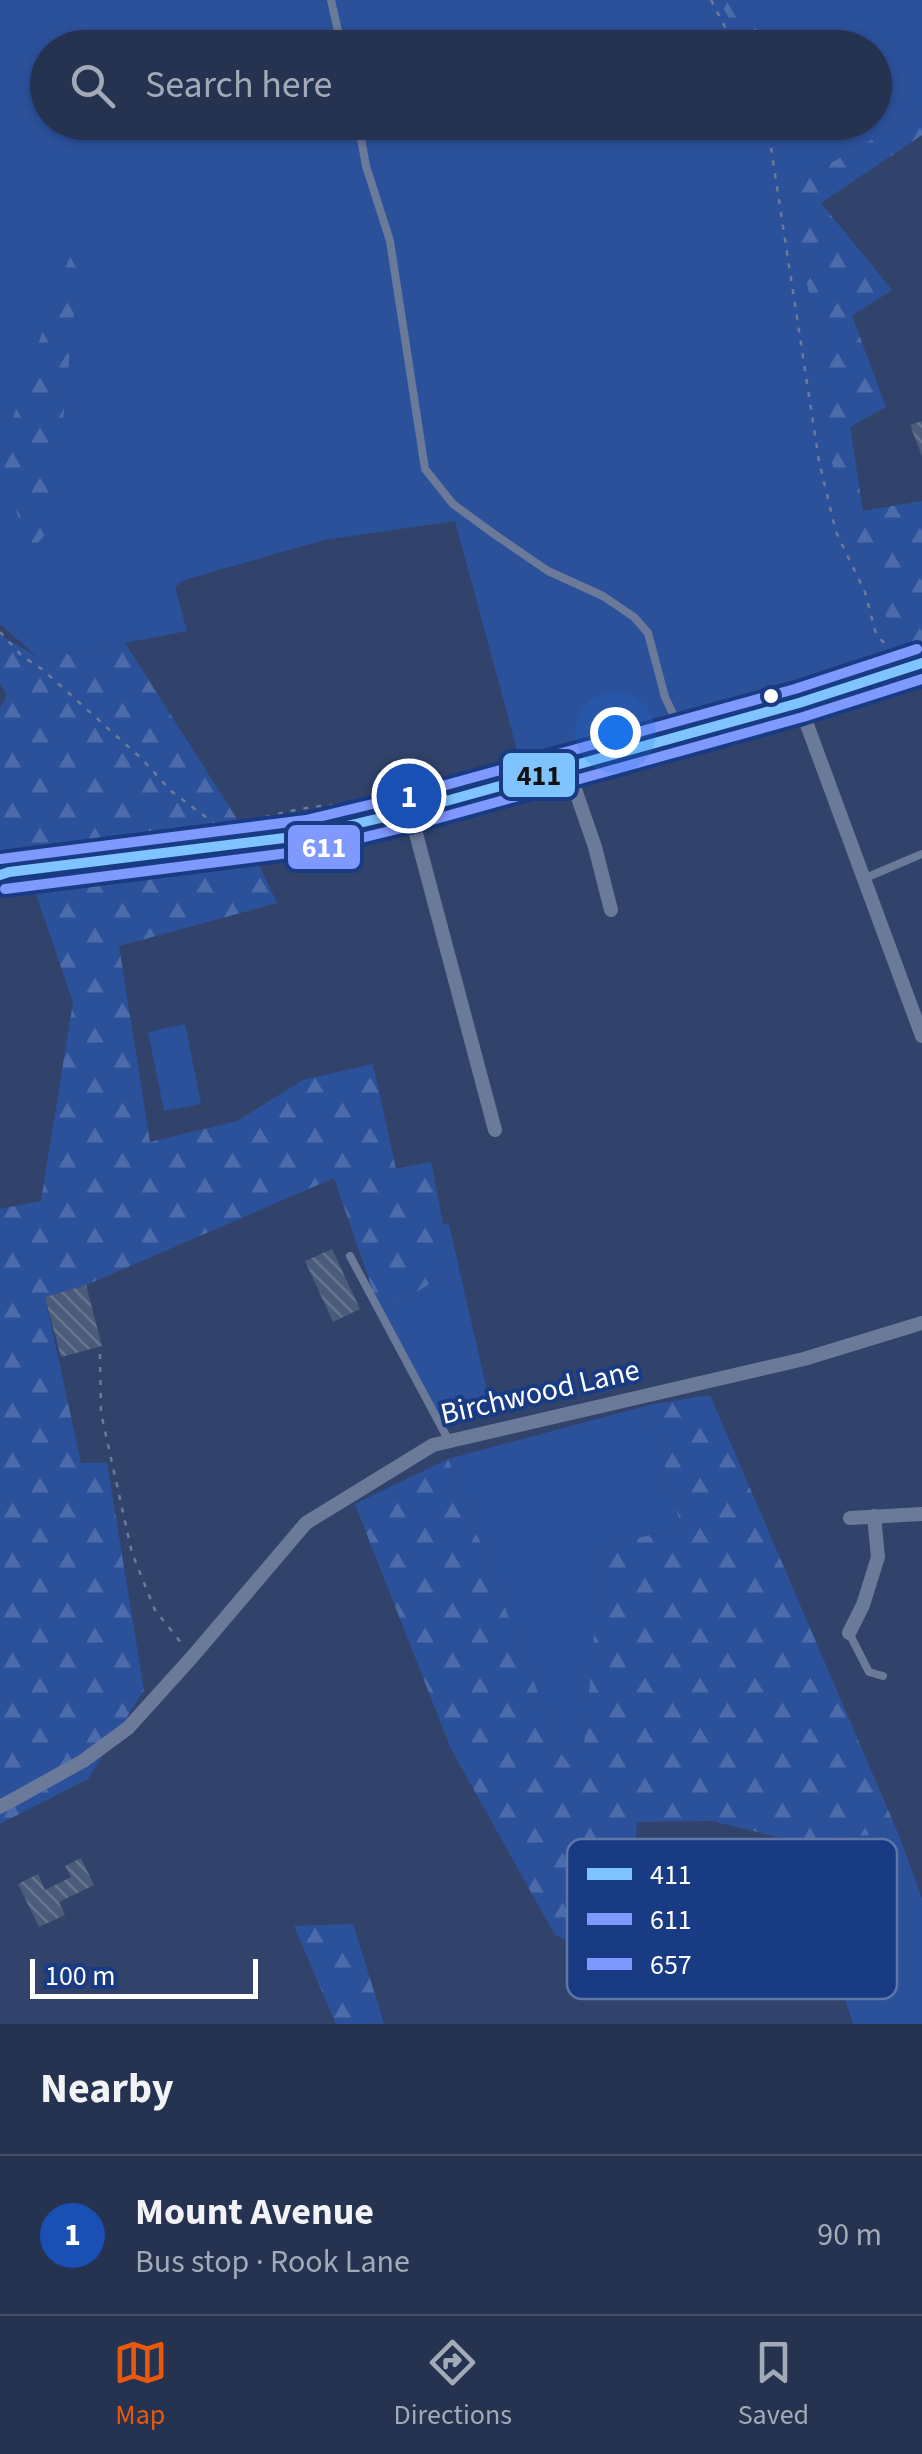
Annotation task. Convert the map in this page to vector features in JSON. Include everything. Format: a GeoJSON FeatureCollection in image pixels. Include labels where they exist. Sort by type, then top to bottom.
{"type":"FeatureCollection","features":[{"type":"Feature","properties":{"kind":"main road"},"geometry":{"type":"LineString","coordinates":[[0,876],[309,835],[410,811],[799,703],[922,664]]}},
{"type":"Feature","properties":{"kind":"street"},"geometry":{"type":"LineString","coordinates":[[799,703],[922,1036]]}},
{"type":"Feature","properties":{"kind":"street"},"geometry":{"type":"LineString","coordinates":[[567,766],[612,910]]}},
{"type":"Feature","properties":{"kind":"street"},"geometry":{"type":"LineString","coordinates":[[410,811],[494,1130]]}},
{"type":"Feature","properties":{"kind":"street","name":"Birchwood Lane"},"geometry":{"type":"LineString","coordinates":[[0,1806],[83,1761],[128,1728],[306,1523],[434,1445],[804,1359],[922,1323]]}},
{"type":"Feature","properties":{"kind":"street"},"geometry":{"type":"LineString","coordinates":[[850,1518],[922,1514]]}},
{"type":"Feature","properties":{"kind":"street"},"geometry":{"type":"LineString","coordinates":[[849,1633],[878,1558],[874,1516]]}},
{"type":"Feature","properties":{"kind":"lane"},"geometry":{"type":"LineString","coordinates":[[331,0],[338,30]]}},
{"type":"Feature","properties":{"kind":"lane"},"geometry":{"type":"LineString","coordinates":[[361,140],[390,241],[424,469],[453,504],[494,534],[548,571],[603,596],[634,617],[648,633],[665,697],[683,735]]}},
{"type":"Feature","properties":{"kind":"lane"},"geometry":{"type":"LineString","coordinates":[[863,879],[922,854]]}},
{"type":"Feature","properties":{"kind":"lane"},"geometry":{"type":"LineString","coordinates":[[350,1256],[448,1441]]}},
{"type":"Feature","properties":{"kind":"lane"},"geometry":{"type":"LineString","coordinates":[[849,1633],[870,1672],[883,1676]]}},
{"type":"Feature","properties":{"kind":"path"},"geometry":{"type":"LineString","coordinates":[[711,0],[727,30]]}},
{"type":"Feature","properties":{"kind":"path"},"geometry":{"type":"LineString","coordinates":[[769,140],[823,479],[836,532],[865,592],[876,634],[894,654],[900,671]]}},
{"type":"Feature","properties":{"kind":"path"},"geometry":{"type":"LineString","coordinates":[[0,632],[22,656],[43,670],[142,759],[170,791],[216,824],[237,824],[340,805],[353,808],[365,822]]}},
{"type":"Feature","properties":{"kind":"path"},"geometry":{"type":"LineString","coordinates":[[100,1354],[102,1413],[132,1553],[155,1610],[193,1656]]}},
{"type":"Feature","properties":{"kind":"green space"},"geometry":{"type":"Polygon","coordinates":[[[0,0],[922,0],[922,111],[892,128],[892,30],[30,30],[30,140],[871,140],[787,188],[817,331],[828,451],[871,584],[903,654],[520,761],[455,521],[324,540],[184,580],[175,587],[187,631],[40,659],[0,624],[0,0]]]}},
{"type":"Feature","properties":{"kind":"green space"},"geometry":{"type":"Polygon","coordinates":[[[719,0],[748,0],[759,30],[736,30],[719,0]]]}},
{"type":"Feature","properties":{"kind":"green space"},"geometry":{"type":"Polygon","coordinates":[[[922,111],[922,135],[821,203],[892,290],[852,316],[886,407],[850,427],[863,511],[922,501],[922,651],[903,654],[871,584],[828,451],[817,331],[787,188],[871,140],[892,140],[892,128],[922,111]]]}},
{"type":"Feature","properties":{"kind":"green space"},"geometry":{"type":"Polygon","coordinates":[[[83,226],[52,527],[28,554],[1,453],[59,283],[83,226]]]}},
{"type":"Feature","properties":{"kind":"green space"},"geometry":{"type":"Polygon","coordinates":[[[0,635],[41,659],[125,643],[237,819],[277,903],[119,946],[150,1142],[237,1121],[303,1080],[373,1064],[396,1169],[431,1162],[443,1224],[436,1280],[381,1314],[334,1178],[86,1285],[45,1297],[81,1463],[107,1463],[144,1690],[88,1779],[0,1824],[0,1209],[41,1201],[73,1002],[23,856],[0,865],[0,708],[7,696],[0,683],[0,635]]]}},
{"type":"Feature","properties":{"kind":"green space"},"geometry":{"type":"Polygon","coordinates":[[[185,1024],[201,1104],[164,1111],[148,1032],[185,1024]]]}},
{"type":"Feature","properties":{"kind":"green space"},"geometry":{"type":"Polygon","coordinates":[[[443,1224],[449,1224],[490,1404],[438,1425],[381,1314],[436,1280],[443,1224]]]}},
{"type":"Feature","properties":{"kind":"green space"},"geometry":{"type":"Polygon","coordinates":[[[710,1395],[898,1833],[785,1839],[712,1821],[637,1822],[636,1839],[567,1839],[567,1941],[555,1935],[451,1749],[355,1504],[448,1459],[562,1755],[581,1780],[602,1547],[681,1527],[649,1405],[710,1395]]]}},
{"type":"Feature","properties":{"kind":"green space"},"geometry":{"type":"Polygon","coordinates":[[[649,1405],[681,1527],[602,1547],[581,1782],[562,1755],[448,1459],[649,1405]]]}},
{"type":"Feature","properties":{"kind":"green space"},"geometry":{"type":"Polygon","coordinates":[[[898,1833],[922,1898],[922,2024],[853,2024],[845,1999],[897,1999],[897,1839],[819,1839],[898,1833]]]}},
{"type":"Feature","properties":{"kind":"green space"},"geometry":{"type":"Polygon","coordinates":[[[353,1924],[384,2024],[336,2024],[294,1926],[353,1924]]]}},
{"type":"Feature","properties":{"kind":"building"},"geometry":{"type":"Polygon","coordinates":[[[922,421],[922,456],[910,425],[922,421]]]}},
{"type":"Feature","properties":{"kind":"building"},"geometry":{"type":"Polygon","coordinates":[[[332,1249],[360,1309],[333,1322],[305,1261],[332,1249]]]}},
{"type":"Feature","properties":{"kind":"building"},"geometry":{"type":"Polygon","coordinates":[[[86,1285],[102,1346],[61,1357],[45,1297],[86,1285]]]}},
{"type":"Feature","properties":{"kind":"building"},"geometry":{"type":"Polygon","coordinates":[[[81,1858],[94,1885],[59,1902],[65,1915],[39,1927],[18,1884],[38,1874],[45,1890],[71,1877],[65,1866],[81,1858]]]}},
{"type":"Feature","properties":{"kind":"transit line","name":"657"},"geometry":{"type":"LineString","coordinates":[[0,859],[306,820],[795,689],[917,649]]}},
{"type":"Feature","properties":{"kind":"transit line","name":"411"},"geometry":{"type":"LineString","coordinates":[[0,875],[309,835],[410,811],[799,703],[922,663]]}},
{"type":"Feature","properties":{"kind":"transit line","name":"611"},"geometry":{"type":"LineString","coordinates":[[5,889],[312,850],[803,717],[922,679]]}},
{"type":"Feature","properties":{"kind":"place","name":"Mount Avenue"},"geometry":{"type":"Point","coordinates":[409,796]}}]}
